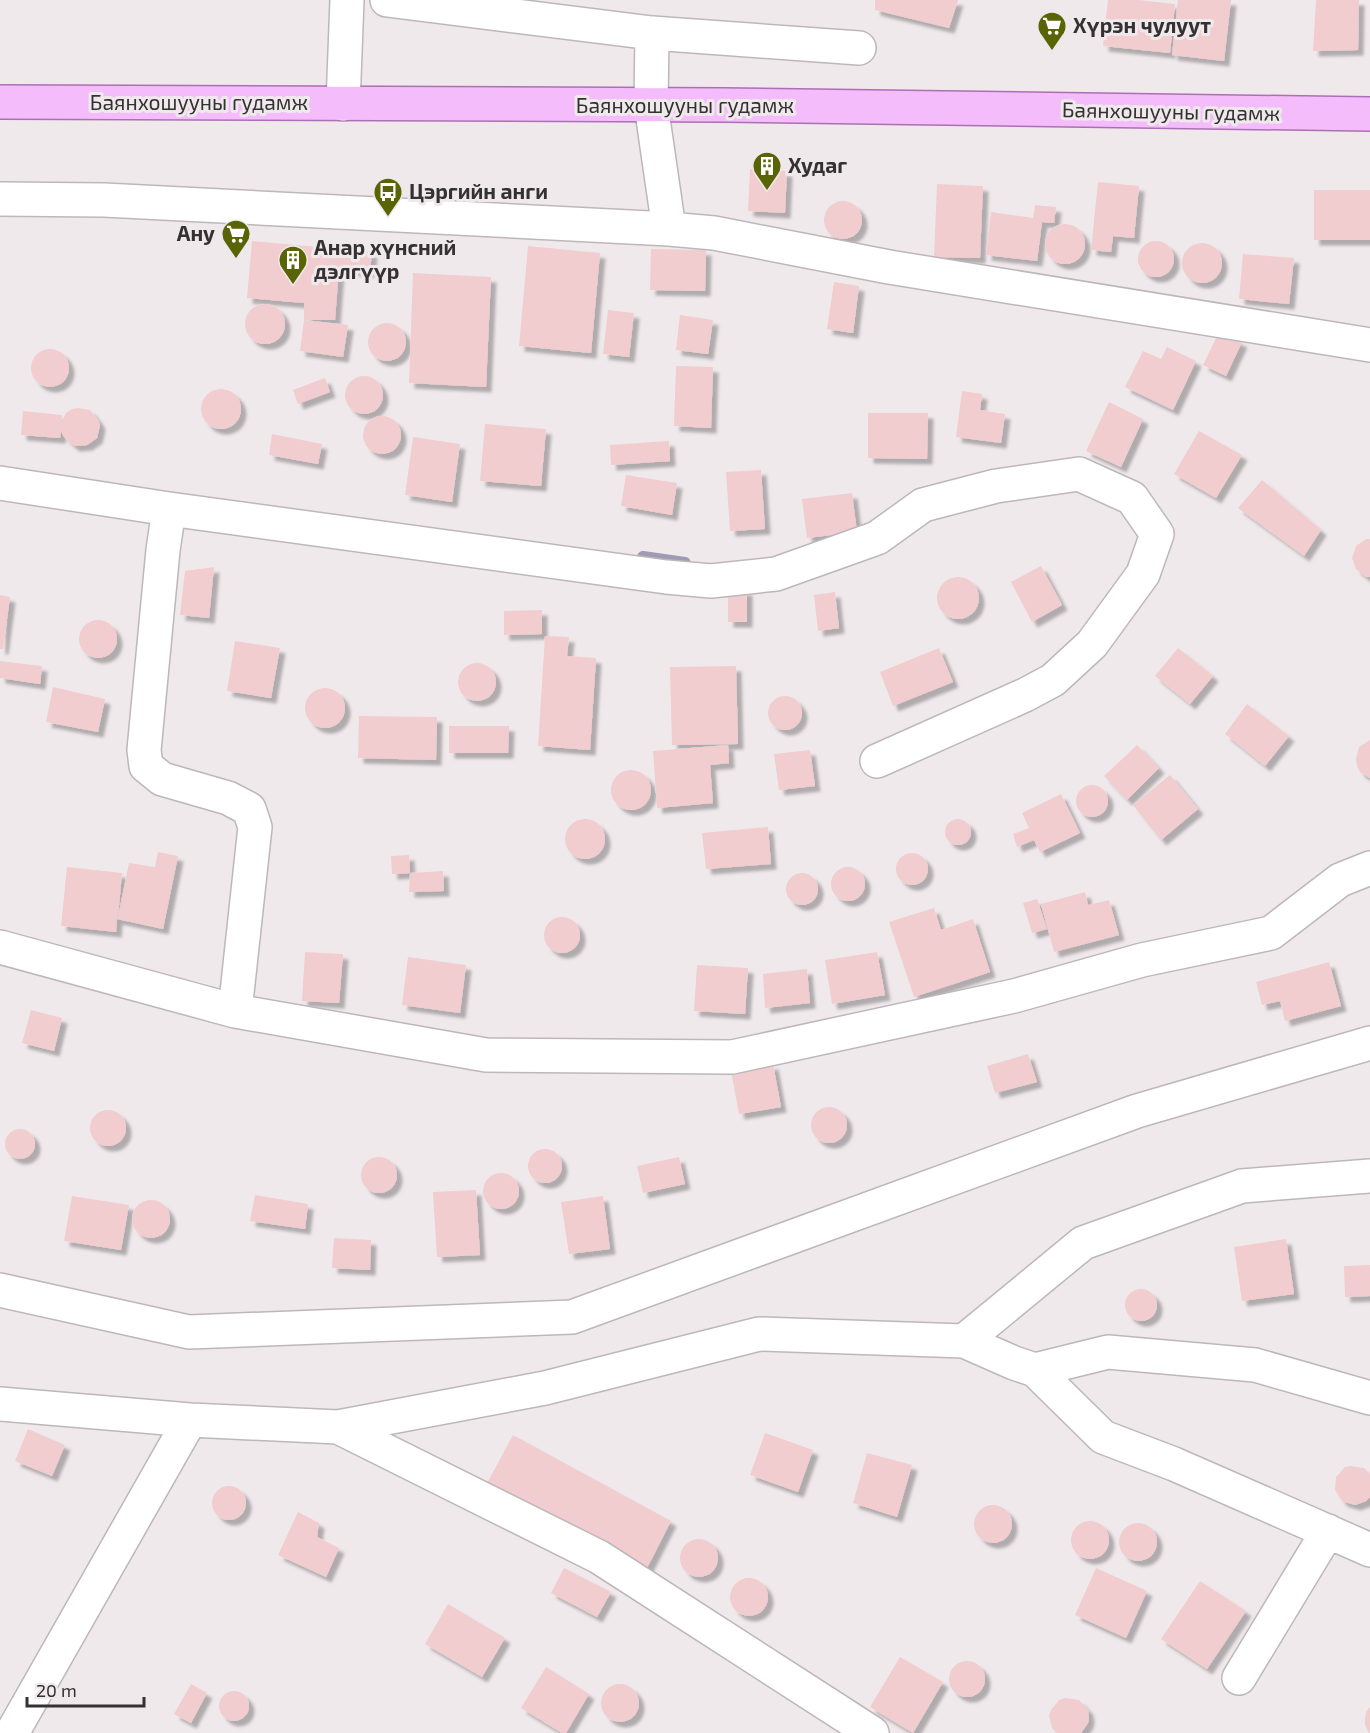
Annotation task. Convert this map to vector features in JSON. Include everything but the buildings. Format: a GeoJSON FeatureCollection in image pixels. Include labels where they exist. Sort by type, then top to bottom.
{"type":"FeatureCollection","features":[{"type":"Feature","properties":{"kind":"main road","name":"Баянхошууны гудамж"},"geometry":{"type":"LineString","coordinates":[[0,102],[651,105],[1370,114]]}},
{"type":"Feature","properties":{"kind":"street"},"geometry":{"type":"LineString","coordinates":[[343,104],[347,0]]}},
{"type":"Feature","properties":{"kind":"street"},"geometry":{"type":"LineString","coordinates":[[387,0],[652,33],[859,48]]}},
{"type":"Feature","properties":{"kind":"street"},"geometry":{"type":"LineString","coordinates":[[652,33],[651,105],[669,229]]}},
{"type":"Feature","properties":{"kind":"street"},"geometry":{"type":"LineString","coordinates":[[0,199],[104,200],[714,232],[889,267],[1370,345]]}},
{"type":"Feature","properties":{"kind":"street"},"geometry":{"type":"LineString","coordinates":[[0,483],[666,578],[711,581],[776,574],[877,538],[923,505],[996,486],[1079,474],[1131,498],[1157,534],[1143,574],[1092,644],[1053,680],[1025,695],[877,761]]}},
{"type":"Feature","properties":{"kind":"street"},"geometry":{"type":"LineString","coordinates":[[169,508],[145,739],[146,766],[162,779],[228,798],[249,809],[255,827],[235,1011]]}},
{"type":"Feature","properties":{"kind":"street"},"geometry":{"type":"LineString","coordinates":[[0,947],[235,1011],[486,1055],[732,1057],[1014,996],[1142,960],[1271,933],[1340,879],[1370,868]]}},
{"type":"Feature","properties":{"kind":"street"},"geometry":{"type":"LineString","coordinates":[[0,1290],[189,1332],[572,1317],[1137,1111],[1370,1042]]}},
{"type":"Feature","properties":{"kind":"street"},"geometry":{"type":"LineString","coordinates":[[964,1341],[1083,1243],[1242,1186],[1370,1176]]}},
{"type":"Feature","properties":{"kind":"street"},"geometry":{"type":"LineString","coordinates":[[0,1404],[190,1420],[338,1427],[546,1388],[759,1334],[964,1341],[1035,1370],[1103,1437],[1174,1464],[1370,1550]]}},
{"type":"Feature","properties":{"kind":"street"},"geometry":{"type":"LineString","coordinates":[[1035,1370],[1108,1352],[1255,1365],[1370,1398]]}},
{"type":"Feature","properties":{"kind":"street"},"geometry":{"type":"LineString","coordinates":[[12,1733],[190,1420]]}},
{"type":"Feature","properties":{"kind":"street"},"geometry":{"type":"LineString","coordinates":[[338,1427],[599,1557],[872,1733]]}},
{"type":"Feature","properties":{"kind":"street"},"geometry":{"type":"LineString","coordinates":[[1239,1678],[1328,1531]]}},
{"type":"Feature","properties":{"kind":"waterway"},"geometry":{"type":"LineString","coordinates":[[643,557],[685,563]]}},
{"type":"Feature","properties":{"kind":"place","name":"Хүрэн чулуут"},"geometry":{"type":"Point","coordinates":[1052,52]}},
{"type":"Feature","properties":{"kind":"place","name":"Худаг"},"geometry":{"type":"Point","coordinates":[767,192]}},
{"type":"Feature","properties":{"kind":"place","name":"Цэргийн анги"},"geometry":{"type":"Point","coordinates":[388,218]}},
{"type":"Feature","properties":{"kind":"place","name":"Ану"},"geometry":{"type":"Point","coordinates":[236,260]}},
{"type":"Feature","properties":{"kind":"place","name":"Анар хүнсний дэлгүүр"},"geometry":{"type":"Point","coordinates":[293,286]}}]}
